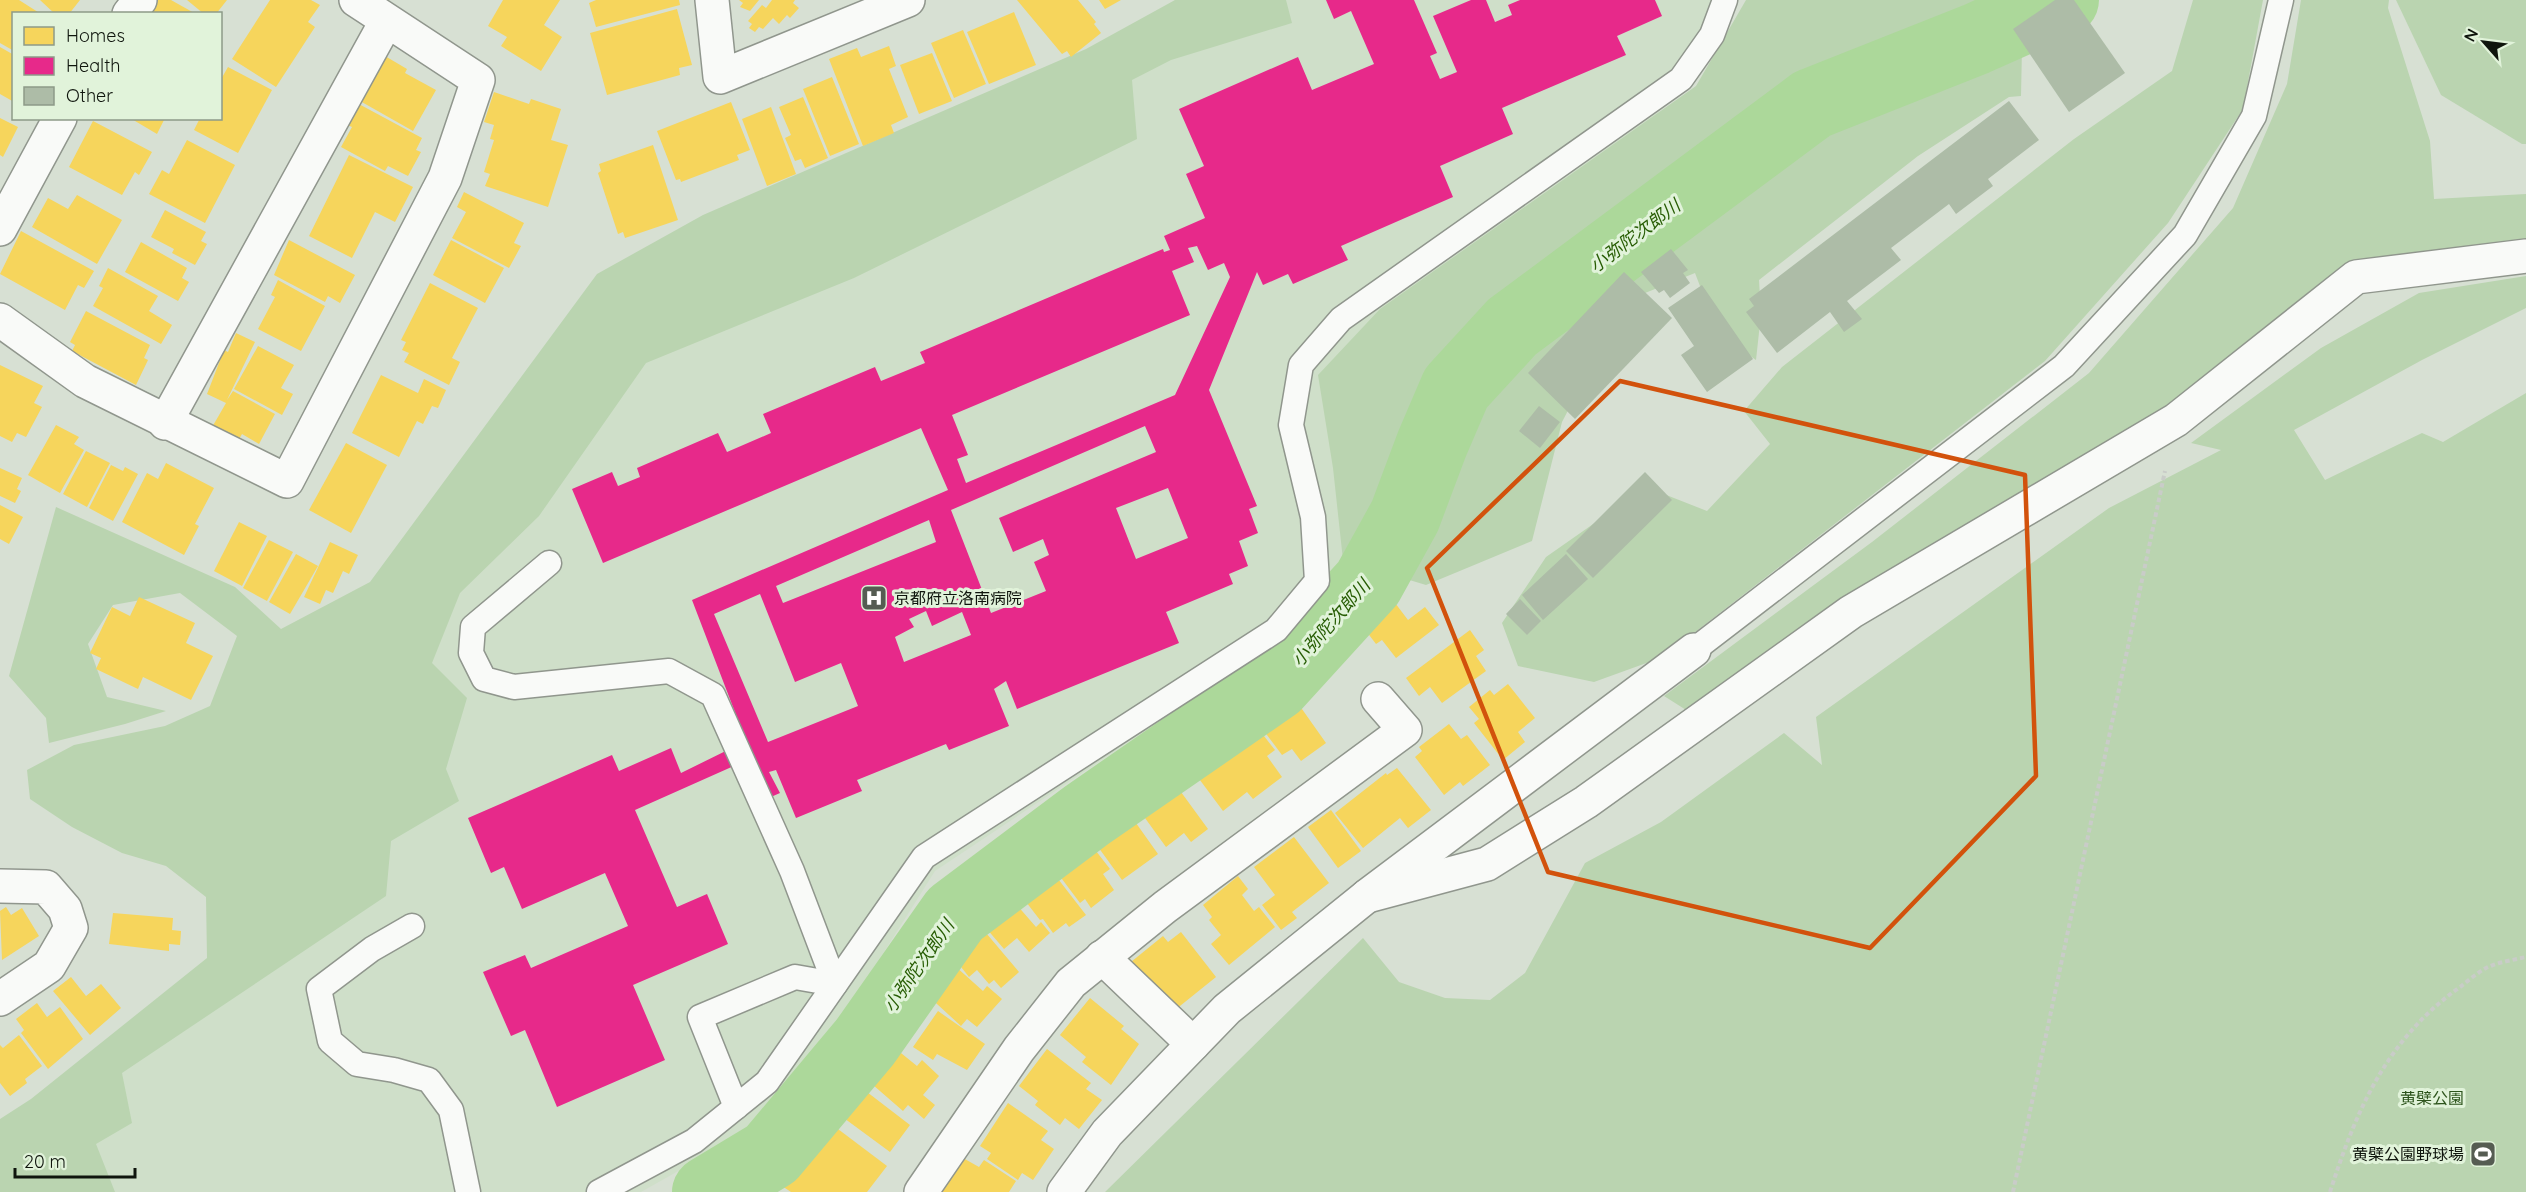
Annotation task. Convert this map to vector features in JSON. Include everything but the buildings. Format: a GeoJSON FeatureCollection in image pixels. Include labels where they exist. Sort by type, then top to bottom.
{"type":"FeatureCollection","features":[{"type":"Feature","properties":{"kind":"street"},"geometry":{"type":"LineString","coordinates":[[131,12],[140,0]]}},
{"type":"Feature","properties":{"kind":"street"},"geometry":{"type":"LineString","coordinates":[[0,320],[85,381],[165,423],[287,481],[445,177],[478,80],[433,49],[386,22],[356,0]]}},
{"type":"Feature","properties":{"kind":"street"},"geometry":{"type":"LineString","coordinates":[[712,0],[720,77],[908,0]]}},
{"type":"Feature","properties":{"kind":"street"},"geometry":{"type":"LineString","coordinates":[[165,423],[386,22]]}},
{"type":"Feature","properties":{"kind":"street"},"geometry":{"type":"LineString","coordinates":[[0,229],[59,120]]}},
{"type":"Feature","properties":{"kind":"street"},"geometry":{"type":"LineString","coordinates":[[1367,896],[1486,864],[1586,802],[1851,612],[2176,420],[2356,277],[2526,256]]}},
{"type":"Feature","properties":{"kind":"street"},"geometry":{"type":"LineString","coordinates":[[1064,1192],[1107,1133],[1227,1009],[1367,896],[1694,650]]}},
{"type":"Feature","properties":{"kind":"street"},"geometry":{"type":"LineString","coordinates":[[921,1192],[1019,1049],[1071,983],[1102,957],[1405,730],[1378,699]]}},
{"type":"Feature","properties":{"kind":"street"},"geometry":{"type":"LineString","coordinates":[[0,886],[46,886],[65,909],[71,928],[49,966],[0,999]]}},
{"type":"Feature","properties":{"kind":"street"},"geometry":{"type":"LineString","coordinates":[[1102,957],[1193,1044]]}},
{"type":"Feature","properties":{"kind":"lane"},"geometry":{"type":"LineString","coordinates":[[599,1192],[694,1141],[767,1082],[924,857],[1276,630],[1317,581],[1313,517],[1291,425],[1301,365],[1341,320],[1681,79],[1712,35],[1725,0]]}},
{"type":"Feature","properties":{"kind":"lane"},"geometry":{"type":"LineString","coordinates":[[1694,650],[2064,366],[2185,235],[2254,116],[2281,0]]}},
{"type":"Feature","properties":{"kind":"lane"},"geometry":{"type":"LineString","coordinates":[[549,563],[474,627],[471,653],[484,679],[514,687],[669,671],[713,695],[792,872],[835,984]]}},
{"type":"Feature","properties":{"kind":"lane"},"geometry":{"type":"LineString","coordinates":[[412,926],[372,949],[319,989],[321,1000],[330,1041],[357,1064],[394,1070],[429,1080],[450,1110],[468,1192]]}},
{"type":"Feature","properties":{"kind":"lane"},"geometry":{"type":"LineString","coordinates":[[736,1107],[700,1017],[795,977],[835,984]]}},
{"type":"Feature","properties":{"kind":"path"},"geometry":{"type":"LineString","coordinates":[[2013,1192],[2176,420]]}},
{"type":"Feature","properties":{"kind":"path"},"geometry":{"type":"LineString","coordinates":[[2330,1192],[2338,1167],[2381,1067],[2409,1029],[2435,1004],[2486,968],[2526,957]]}},
{"type":"Feature","properties":{"kind":"highlighted area"},"geometry":{"type":"Polygon","coordinates":[[[1620,381],[2025,475],[2036,776],[1870,948],[1548,872],[1427,568],[1620,381]]]}},
{"type":"Feature","properties":{"kind":"shaded area","name":"京都府立洛南病院"},"geometry":{"type":"Polygon","coordinates":[[[1174,0],[1738,0],[1695,80],[1607,158],[1330,383],[1345,568],[1300,628],[935,871],[845,1014],[744,1134],[641,1192],[0,1192],[0,1131],[218,969],[607,275],[1180,12],[1174,0]]]}},
{"type":"Feature","properties":{"kind":"green space"},"geometry":{"type":"Polygon","coordinates":[[[1175,0],[1286,0],[1292,23],[1171,60],[1132,80],[1137,139],[854,278],[646,363],[539,516],[460,593],[432,663],[467,698],[446,769],[459,801],[391,841],[386,896],[122,1073],[132,1123],[96,1144],[115,1192],[0,1192],[0,1119],[31,1099],[207,958],[206,897],[166,866],[122,853],[72,827],[30,799],[27,770],[74,745],[165,726],[210,706],[237,636],[180,593],[113,605],[88,644],[107,697],[166,711],[49,743],[46,718],[9,676],[56,507],[235,587],[281,629],[370,582],[597,274],[703,215],[1086,49],[1175,0]]]}},
{"type":"Feature","properties":{"kind":"green space"},"geometry":{"type":"Polygon","coordinates":[[[1746,0],[2023,0],[2021,96],[2009,97],[1918,156],[1759,280],[1761,314],[1756,360],[1718,333],[1695,273],[1625,301],[1562,422],[1532,541],[1426,585],[1343,560],[1333,468],[1318,375],[1380,309],[1696,86],[1746,0]]]}},
{"type":"Feature","properties":{"kind":"green space"},"geometry":{"type":"Polygon","coordinates":[[[2193,0],[2263,0],[2243,109],[2168,223],[2045,361],[1663,657],[1594,682],[1518,666],[1502,623],[1546,557],[1646,487],[1707,511],[1770,444],[1744,411],[1782,367],[2074,139],[2172,71],[2193,0]]]}},
{"type":"Feature","properties":{"kind":"green space"},"geometry":{"type":"Polygon","coordinates":[[[2301,0],[2389,0],[2388,8],[2430,141],[2434,199],[2526,194],[2526,243],[2407,256],[1694,715],[1664,696],[1872,542],[2089,373],[2233,208],[2287,84],[2301,0]]]}},
{"type":"Feature","properties":{"kind":"green space"},"geometry":{"type":"Polygon","coordinates":[[[2396,0],[2526,0],[2526,144],[2522,144],[2441,95],[2396,0]]]}},
{"type":"Feature","properties":{"kind":"green space","name":"黄檗公園"},"geometry":{"type":"Polygon","coordinates":[[[2526,276],[2526,308],[2422,360],[2294,430],[2325,480],[2422,433],[2443,442],[2526,393],[2526,1192],[1105,1192],[1363,938],[1399,982],[1445,998],[1490,1000],[1525,973],[1585,863],[1661,822],[1784,733],[1822,765],[1816,717],[2109,508],[2221,450],[2191,443],[2321,348],[2419,293],[2526,276]]]}},
{"type":"Feature","properties":{"kind":"waterway","name":"小弥陀次郎川"},"geometry":{"type":"LineString","coordinates":[[708,1192],[771,1154],[865,1042],[955,914],[1087,815],[1275,685],[1368,583],[1405,516],[1456,388],[1512,327],[1812,104],[1976,39],[2063,0]]}},
{"type":"Feature","properties":{"kind":"place","name":"京都府立洛南病院"},"geometry":{"type":"Point","coordinates":[874,598]}},
{"type":"Feature","properties":{"kind":"place","name":"黄檗公園野球場"},"geometry":{"type":"Point","coordinates":[2483,1154]}}]}
